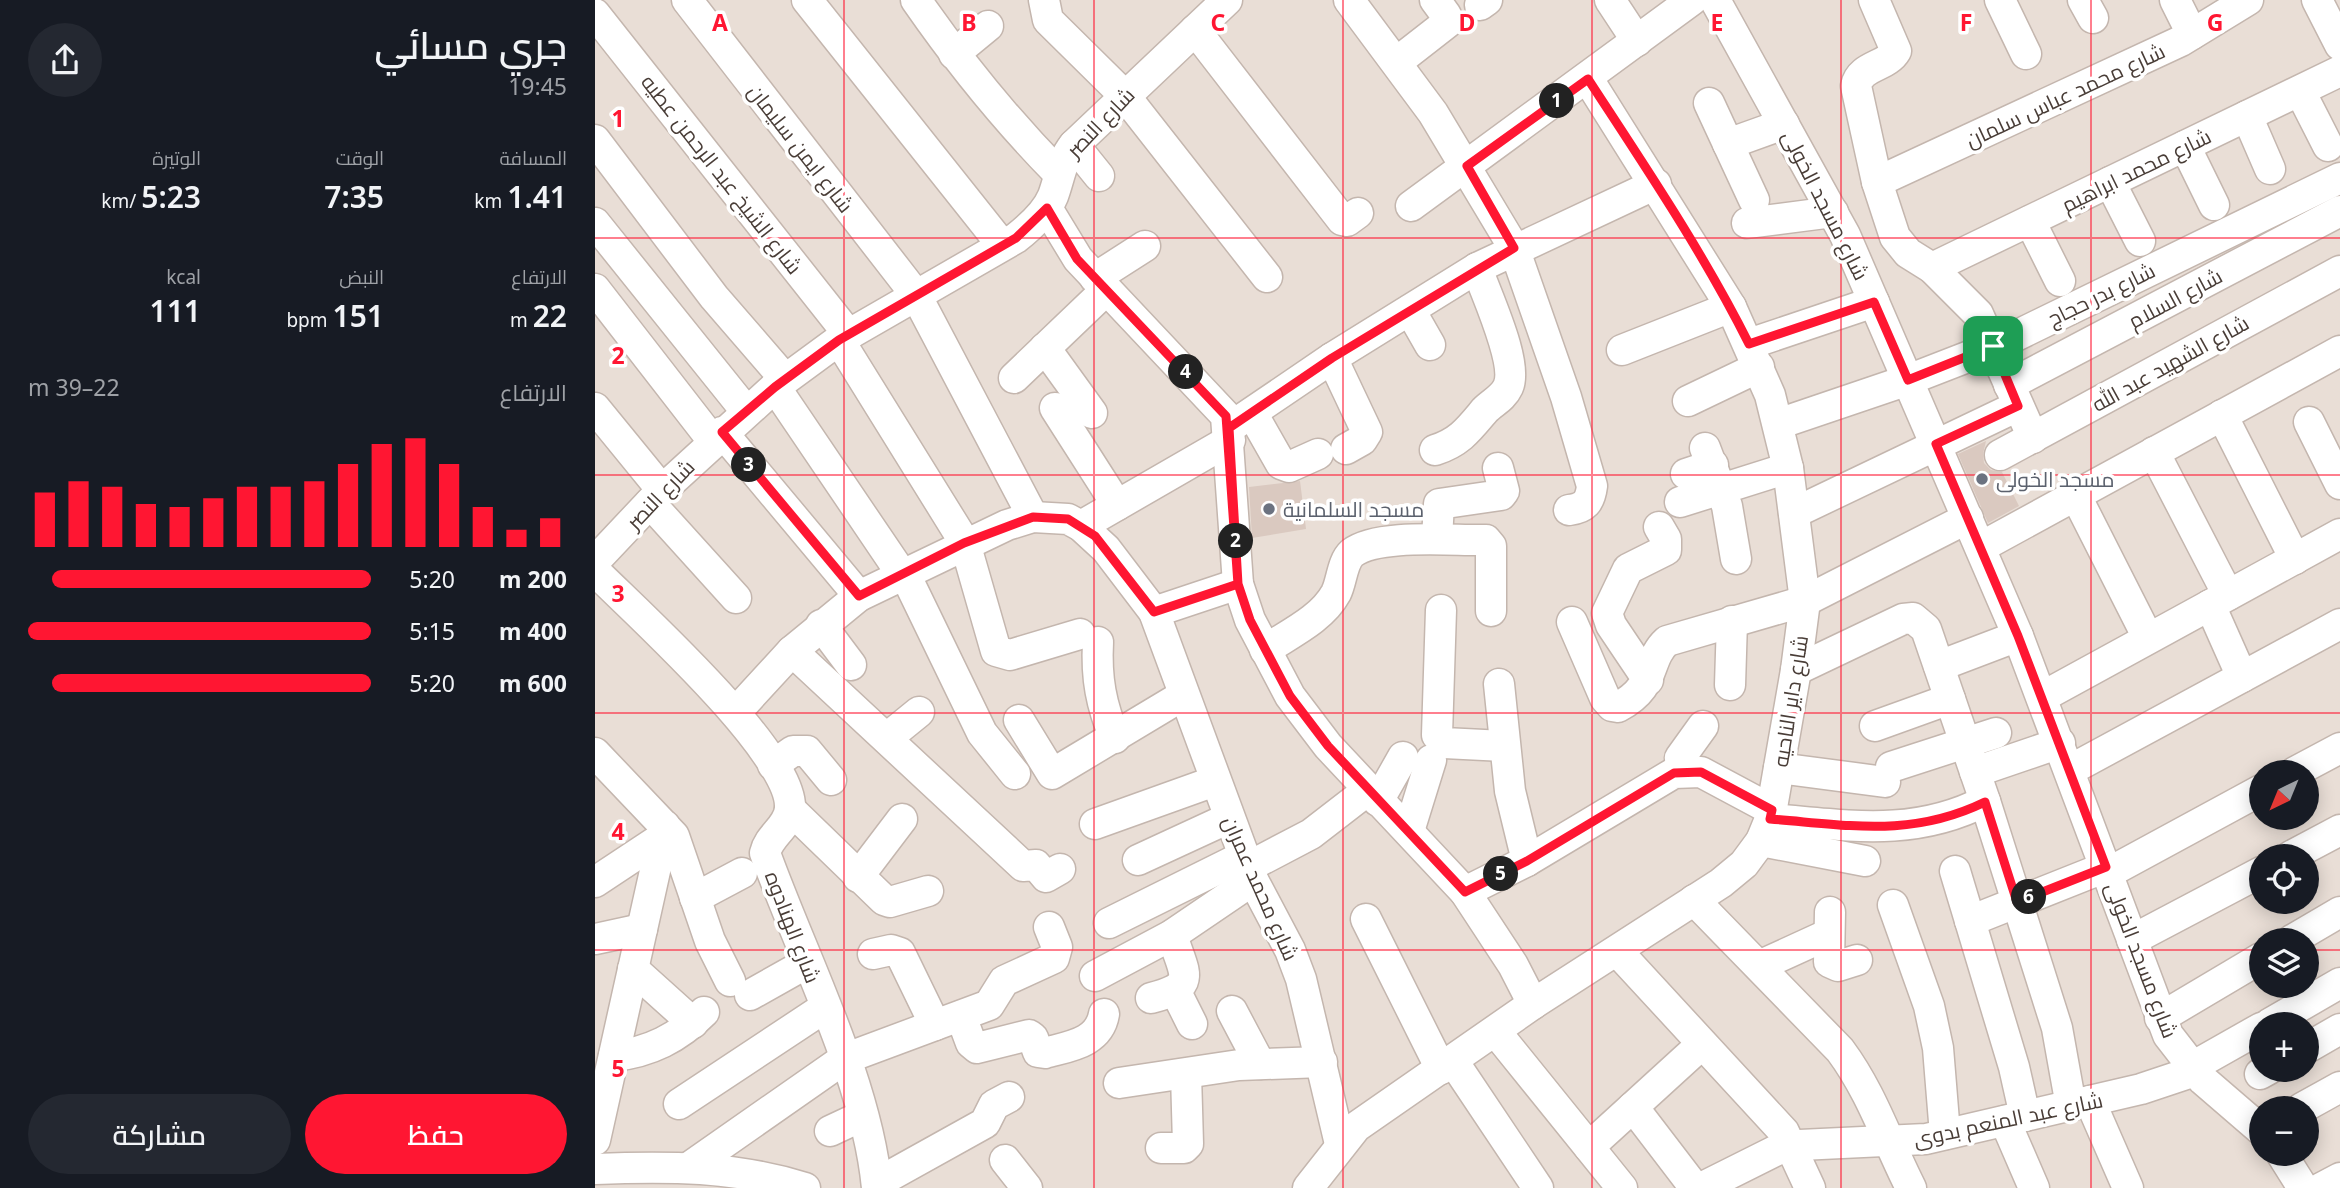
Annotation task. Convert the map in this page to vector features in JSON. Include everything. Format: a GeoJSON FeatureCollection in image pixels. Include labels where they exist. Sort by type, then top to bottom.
{"type":"FeatureCollection","features":[{"type":"Feature","properties":{"kind":"street","name":"شارع ايمن سليمان"},"geometry":{"type":"LineString","coordinates":[[687,0],[916,295],[1033,517]]}},
{"type":"Feature","properties":{"kind":"street"},"geometry":{"type":"LineString","coordinates":[[807,0],[1002,245]]}},
{"type":"Feature","properties":{"kind":"street"},"geometry":{"type":"LineString","coordinates":[[916,0],[954,54],[1011,125],[1058,173]]}},
{"type":"Feature","properties":{"kind":"street"},"geometry":{"type":"LineString","coordinates":[[1044,0],[1048,20],[1125,96],[1267,277]]}},
{"type":"Feature","properties":{"kind":"street","name":"شارع النصر"},"geometry":{"type":"LineString","coordinates":[[600,544],[780,383],[844,337],[1023,233],[1047,208],[1058,173],[1074,145],[1227,0]]}},
{"type":"Feature","properties":{"kind":"street"},"geometry":{"type":"LineString","coordinates":[[1349,0],[1397,62],[1467,166],[1514,248],[1566,397],[1592,486],[1591,499],[1581,508],[1569,510]]}},
{"type":"Feature","properties":{"kind":"street"},"geometry":{"type":"LineString","coordinates":[[1397,62],[1447,23],[1446,15],[1435,0]]}},
{"type":"Feature","properties":{"kind":"street"},"geometry":{"type":"LineString","coordinates":[[1610,0],[1637,41]]}},
{"type":"Feature","properties":{"kind":"street"},"geometry":{"type":"LineString","coordinates":[[1412,206],[1692,0]]}},
{"type":"Feature","properties":{"kind":"street","name":"شارع مسجد الخولى"},"geometry":{"type":"LineString","coordinates":[[1715,0],[1833,212],[1874,302],[2018,636],[2168,1035],[2194,1069],[2249,1119]]}},
{"type":"Feature","properties":{"kind":"street"},"geometry":{"type":"LineString","coordinates":[[1874,0],[1896,51],[1892,58],[1863,73],[1857,81],[1877,182],[1900,245],[1933,268],[1972,306],[1993,346],[2033,438]]}},
{"type":"Feature","properties":{"kind":"street"},"geometry":{"type":"LineString","coordinates":[[2000,0],[2026,54]]}},
{"type":"Feature","properties":{"kind":"street"},"geometry":{"type":"LineString","coordinates":[[2175,0],[2192,34]]}},
{"type":"Feature","properties":{"kind":"street","name":"شارع محمد عباس سلمان"},"geometry":{"type":"LineString","coordinates":[[1877,182],[2192,34],[2248,0]]}},
{"type":"Feature","properties":{"kind":"street"},"geometry":{"type":"LineString","coordinates":[[2317,0],[2340,45]]}},
{"type":"Feature","properties":{"kind":"street","name":"شارع الشيخ عبد الرحمن عطيه"},"geometry":{"type":"LineString","coordinates":[[595,14],[844,337],[964,543],[996,651],[1010,655],[1089,638],[1102,708],[1115,738]]}},
{"type":"Feature","properties":{"kind":"street"},"geometry":{"type":"LineString","coordinates":[[954,54],[988,26]]}},
{"type":"Feature","properties":{"kind":"street"},"geometry":{"type":"LineString","coordinates":[[1195,30],[1342,220],[1347,221],[1358,213]]}},
{"type":"Feature","properties":{"kind":"street","name":"شارع محمد ابراهيم"},"geometry":{"type":"LineString","coordinates":[[1933,268],[2340,71]]}},
{"type":"Feature","properties":{"kind":"street","name":"شارع داير الناحيه"},"geometry":{"type":"LineString","coordinates":[[1588,79],[1731,307],[1754,355],[1778,424],[1788,468],[1805,601],[1797,670],[1768,823]]}},
{"type":"Feature","properties":{"kind":"street"},"geometry":{"type":"LineString","coordinates":[[2300,91],[2328,146]]}},
{"type":"Feature","properties":{"kind":"street"},"geometry":{"type":"LineString","coordinates":[[1709,103],[1728,144],[1750,212],[1833,212]]}},
{"type":"Feature","properties":{"kind":"street"},"geometry":{"type":"LineString","coordinates":[[2247,116],[2270,169]]}},
{"type":"Feature","properties":{"kind":"street"},"geometry":{"type":"LineString","coordinates":[[1728,144],[1784,124]]}},
{"type":"Feature","properties":{"kind":"street"},"geometry":{"type":"LineString","coordinates":[[595,140],[780,383],[903,573],[982,733],[1015,774]]}},
{"type":"Feature","properties":{"kind":"street"},"geometry":{"type":"LineString","coordinates":[[1074,145],[1099,176]]}},
{"type":"Feature","properties":{"kind":"street"},"geometry":{"type":"LineString","coordinates":[[2185,146],[2214,205]]}},
{"type":"Feature","properties":{"kind":"street","name":"شارع بدر حجاج"},"geometry":{"type":"LineString","coordinates":[[1778,424],[1908,380],[1993,346],[2340,178]]}},
{"type":"Feature","properties":{"kind":"street"},"geometry":{"type":"LineString","coordinates":[[2110,182],[2140,241]]}},
{"type":"Feature","properties":{"kind":"street"},"geometry":{"type":"LineString","coordinates":[[1081,526],[1237,427],[1332,358],[1477,268],[1514,248],[1656,184]]}},
{"type":"Feature","properties":{"kind":"street"},"geometry":{"type":"LineString","coordinates":[[1047,208],[1072,251],[1100,284],[1226,416],[1280,464],[1289,467],[1332,452],[1361,440],[1367,432],[1368,405],[1332,358]]}},
{"type":"Feature","properties":{"kind":"street","name":"شارع السلام"},"geometry":{"type":"LineString","coordinates":[[1794,513],[1936,444],[2014,396],[2340,211]]}},
{"type":"Feature","properties":{"kind":"street"},"geometry":{"type":"LineString","coordinates":[[2030,221],[2060,281]]}},
{"type":"Feature","properties":{"kind":"street"},"geometry":{"type":"LineString","coordinates":[[595,223],[746,411]]}},
{"type":"Feature","properties":{"kind":"street"},"geometry":{"type":"LineString","coordinates":[[1014,377],[1045,348],[1100,284],[1145,246]]}},
{"type":"Feature","properties":{"kind":"street"},"geometry":{"type":"LineString","coordinates":[[1436,450],[1466,435],[1509,384],[1510,360],[1477,268]]}},
{"type":"Feature","properties":{"kind":"street","name":"شارع الشهيد عبد الله"},"geometry":{"type":"LineString","coordinates":[[2000,455],[2340,271]]}},
{"type":"Feature","properties":{"kind":"street"},"geometry":{"type":"LineString","coordinates":[[595,289],[717,437],[859,596]]}},
{"type":"Feature","properties":{"kind":"street"},"geometry":{"type":"LineString","coordinates":[[1688,401],[1754,355],[1874,302]]}},
{"type":"Feature","properties":{"kind":"street"},"geometry":{"type":"LineString","coordinates":[[1622,350],[1731,307]]}},
{"type":"Feature","properties":{"kind":"street"},"geometry":{"type":"LineString","coordinates":[[1410,310],[1430,345]]}},
{"type":"Feature","properties":{"kind":"street"},"geometry":{"type":"LineString","coordinates":[[1045,348],[1091,413]]}},
{"type":"Feature","properties":{"kind":"street"},"geometry":{"type":"LineString","coordinates":[[1981,547],[2340,351]]}},
{"type":"Feature","properties":{"kind":"street"},"geometry":{"type":"LineString","coordinates":[[595,408],[656,496],[736,598]]}},
{"type":"Feature","properties":{"kind":"street"},"geometry":{"type":"LineString","coordinates":[[1055,408],[1117,505]]}},
{"type":"Feature","properties":{"kind":"street"},"geometry":{"type":"LineString","coordinates":[[2222,415],[2295,559]]}},
{"type":"Feature","properties":{"kind":"street"},"geometry":{"type":"LineString","coordinates":[[2309,422],[2340,484]]}},
{"type":"Feature","properties":{"kind":"street"},"geometry":{"type":"LineString","coordinates":[[1237,427],[1238,584],[1265,650],[1290,696],[1373,796],[1465,892],[1502,947],[1533,1004]]}},
{"type":"Feature","properties":{"kind":"street"},"geometry":{"type":"LineString","coordinates":[[2154,452],[2219,600],[2242,677]]}},
{"type":"Feature","properties":{"kind":"street"},"geometry":{"type":"LineString","coordinates":[[1437,538],[1439,504],[1501,495],[1504,491],[1498,468]]}},
{"type":"Feature","properties":{"kind":"street"},"geometry":{"type":"LineString","coordinates":[[1736,559],[1701,475],[1788,468]]}},
{"type":"Feature","properties":{"kind":"street"},"geometry":{"type":"LineString","coordinates":[[2076,496],[2148,638]]}},
{"type":"Feature","properties":{"kind":"street"},"geometry":{"type":"LineString","coordinates":[[736,712],[792,651],[859,596],[964,543],[1033,517],[1068,519],[1095,536],[1150,606],[1238,584]]}},
{"type":"Feature","properties":{"kind":"street"},"geometry":{"type":"LineString","coordinates":[[1572,622],[1608,703],[1618,707],[1648,681],[1658,651],[1667,641],[1805,601],[1968,518]]}},
{"type":"Feature","properties":{"kind":"street"},"geometry":{"type":"LineString","coordinates":[[1648,681],[1611,625],[1607,612],[1628,569],[1666,550],[1666,539],[1659,527]]}},
{"type":"Feature","properties":{"kind":"street"},"geometry":{"type":"LineString","coordinates":[[2042,697],[2340,534]]}},
{"type":"Feature","properties":{"kind":"street"},"geometry":{"type":"LineString","coordinates":[[1265,650],[1319,614],[1328,604],[1336,593],[1347,560],[1354,551],[1397,541],[1437,538],[1489,543],[1490,611]]}},
{"type":"Feature","properties":{"kind":"street"},"geometry":{"type":"LineString","coordinates":[[595,571],[736,712],[773,765],[786,789],[790,809],[858,877],[887,902],[928,891]]}},
{"type":"Feature","properties":{"kind":"street","name":"شارع محمد عمران"},"geometry":{"type":"LineString","coordinates":[[1150,606],[1248,868],[1290,950],[1309,1010],[1340,1144]]}},
{"type":"Feature","properties":{"kind":"street"},"geometry":{"type":"LineString","coordinates":[[1441,610],[1437,735],[1444,743],[1504,746]]}},
{"type":"Feature","properties":{"kind":"street"},"geometry":{"type":"LineString","coordinates":[[1797,670],[1903,619],[1913,618],[1926,629],[1985,802],[2081,1104],[2128,1188]]}},
{"type":"Feature","properties":{"kind":"street"},"geometry":{"type":"LineString","coordinates":[[1730,685],[1732,621]]}},
{"type":"Feature","properties":{"kind":"street"},"geometry":{"type":"LineString","coordinates":[[1975,772],[2065,757],[2242,677],[2340,624]]}},
{"type":"Feature","properties":{"kind":"street"},"geometry":{"type":"LineString","coordinates":[[821,625],[851,665]]}},
{"type":"Feature","properties":{"kind":"street"},"geometry":{"type":"LineString","coordinates":[[1939,666],[2018,636]]}},
{"type":"Feature","properties":{"kind":"street"},"geometry":{"type":"LineString","coordinates":[[792,651],[1023,866],[1036,865],[1046,877],[1060,869]]}},
{"type":"Feature","properties":{"kind":"street"},"geometry":{"type":"LineString","coordinates":[[1499,684],[1510,791],[1527,861]]}},
{"type":"Feature","properties":{"kind":"street"},"geometry":{"type":"LineString","coordinates":[[1019,720],[1052,774],[1182,696]]}},
{"type":"Feature","properties":{"kind":"street"},"geometry":{"type":"LineString","coordinates":[[1875,726],[1950,699]]}},
{"type":"Feature","properties":{"kind":"street"},"geometry":{"type":"LineString","coordinates":[[887,738],[919,712]]}},
{"type":"Feature","properties":{"kind":"street"},"geometry":{"type":"LineString","coordinates":[[1688,770],[1681,756],[1703,726]]}},
{"type":"Feature","properties":{"kind":"street"},"geometry":{"type":"LineString","coordinates":[[1779,768],[1888,774],[1965,742],[1996,733]]}},
{"type":"Feature","properties":{"kind":"street"},"geometry":{"type":"LineString","coordinates":[[2318,760],[2340,748]]}},
{"type":"Feature","properties":{"kind":"street"},"geometry":{"type":"LineString","coordinates":[[773,765],[793,751],[807,751],[831,780]]}},
{"type":"Feature","properties":{"kind":"street"},"geometry":{"type":"LineString","coordinates":[[1109,923],[1248,868],[1373,796],[1417,758],[1409,831]]}},
{"type":"Feature","properties":{"kind":"street"},"geometry":{"type":"LineString","coordinates":[[600,768],[680,849],[710,941],[740,988],[807,963]]}},
{"type":"Feature","properties":{"kind":"street"},"geometry":{"type":"LineString","coordinates":[[1465,892],[1527,861],[1674,773],[1688,770],[1701,772],[1768,823],[1865,861]]}},
{"type":"Feature","properties":{"kind":"street"},"geometry":{"type":"LineString","coordinates":[[1095,824],[1215,781]]}},
{"type":"Feature","properties":{"kind":"street"},"geometry":{"type":"LineString","coordinates":[[1970,921],[2107,870],[2249,796]]}},
{"type":"Feature","properties":{"kind":"street"},"geometry":{"type":"LineString","coordinates":[[1768,823],[1902,827],[1945,819],[1985,802]]}},
{"type":"Feature","properties":{"kind":"street","name":"شارع الهنادوه"},"geometry":{"type":"LineString","coordinates":[[790,809],[786,822],[767,841],[765,853],[844,1059],[862,1116],[877,1186]]}},
{"type":"Feature","properties":{"kind":"street"},"geometry":{"type":"LineString","coordinates":[[858,877],[902,818]]}},
{"type":"Feature","properties":{"kind":"street"},"geometry":{"type":"LineString","coordinates":[[1137,860],[1229,818]]}},
{"type":"Feature","properties":{"kind":"street"},"geometry":{"type":"LineString","coordinates":[[1308,1188],[1356,1127],[1533,1004],[1618,952],[1744,864],[1768,823]]}},
{"type":"Feature","properties":{"kind":"street"},"geometry":{"type":"LineString","coordinates":[[2314,844],[2340,830]]}},
{"type":"Feature","properties":{"kind":"street"},"geometry":{"type":"LineString","coordinates":[[595,882],[664,831]]}},
{"type":"Feature","properties":{"kind":"street"},"geometry":{"type":"LineString","coordinates":[[595,1140],[601,1087],[614,1056],[664,831]]}},
{"type":"Feature","properties":{"kind":"street"},"geometry":{"type":"LineString","coordinates":[[1095,976],[1172,935],[1248,868]]}},
{"type":"Feature","properties":{"kind":"street"},"geometry":{"type":"LineString","coordinates":[[1955,871],[2014,1067],[2015,1119],[2034,1188]]}},
{"type":"Feature","properties":{"kind":"street"},"geometry":{"type":"LineString","coordinates":[[695,898],[742,873]]}},
{"type":"Feature","properties":{"kind":"street"},"geometry":{"type":"LineString","coordinates":[[2132,940],[2249,878]]}},
{"type":"Feature","properties":{"kind":"street"},"geometry":{"type":"LineString","coordinates":[[1694,900],[1840,1050],[1856,1071],[1875,1106],[1887,1141],[1911,1188]]}},
{"type":"Feature","properties":{"kind":"street"},"geometry":{"type":"LineString","coordinates":[[1893,905],[1929,1006],[1938,1048],[1945,1135]]}},
{"type":"Feature","properties":{"kind":"street"},"geometry":{"type":"LineString","coordinates":[[2313,928],[2340,912]]}},
{"type":"Feature","properties":{"kind":"street"},"geometry":{"type":"LineString","coordinates":[[1366,919],[1447,1065],[1538,1188]]}},
{"type":"Feature","properties":{"kind":"street"},"geometry":{"type":"LineString","coordinates":[[1759,966],[1830,923],[1828,958],[1831,965],[1839,966],[1857,960]]}},
{"type":"Feature","properties":{"kind":"street"},"geometry":{"type":"LineString","coordinates":[[681,1176],[791,1107],[844,1059],[989,1005],[1004,981],[1054,958],[1057,947],[1049,927]]}},
{"type":"Feature","properties":{"kind":"street"},"geometry":{"type":"LineString","coordinates":[[595,939],[642,929]]}},
{"type":"Feature","properties":{"kind":"street"},"geometry":{"type":"LineString","coordinates":[[1172,935],[1184,975],[1183,985],[1164,995],[1192,1024]]}},
{"type":"Feature","properties":{"kind":"street"},"geometry":{"type":"LineString","coordinates":[[873,954],[891,950],[900,953],[948,1020],[977,1048],[1029,1035],[1034,1038],[1038,1052],[1045,1054],[1091,1039],[1101,1027],[1104,1014]]}},
{"type":"Feature","properties":{"kind":"street"},"geometry":{"type":"LineString","coordinates":[[1618,952],[1784,1132],[1810,1188]]}},
{"type":"Feature","properties":{"kind":"street"},"geometry":{"type":"LineString","coordinates":[[2160,1018],[2249,965]]}},
{"type":"Feature","properties":{"kind":"street"},"geometry":{"type":"LineString","coordinates":[[614,1056],[659,1045],[698,1018],[633,969]]}},
{"type":"Feature","properties":{"kind":"street"},"geometry":{"type":"LineString","coordinates":[[2290,1012],[2340,983]]}},
{"type":"Feature","properties":{"kind":"street"},"geometry":{"type":"LineString","coordinates":[[678,1104],[824,1008]]}},
{"type":"Feature","properties":{"kind":"street"},"geometry":{"type":"LineString","coordinates":[[1232,1011],[1260,1064]]}},
{"type":"Feature","properties":{"kind":"street"},"geometry":{"type":"LineString","coordinates":[[2319,1041],[2340,1029]]}},
{"type":"Feature","properties":{"kind":"street"},"geometry":{"type":"LineString","coordinates":[[1496,1032],[1622,1188]]}},
{"type":"Feature","properties":{"kind":"street","name":"شارع عبد المنعم بدوى"},"geometry":{"type":"LineString","coordinates":[[1701,1188],[1777,1150],[1926,1139],[2159,1085],[2194,1069],[2249,1035]]}},
{"type":"Feature","properties":{"kind":"street"},"geometry":{"type":"LineString","coordinates":[[1589,1147],[1702,1044]]}},
{"type":"Feature","properties":{"kind":"street"},"geometry":{"type":"LineString","coordinates":[[1119,1083],[1260,1064],[1322,1062]]}},
{"type":"Feature","properties":{"kind":"street"},"geometry":{"type":"LineString","coordinates":[[1161,1148],[1184,1147],[1188,1144],[1185,1074]]}},
{"type":"Feature","properties":{"kind":"street"},"geometry":{"type":"LineString","coordinates":[[2319,1099],[2340,1087]]}},
{"type":"Feature","properties":{"kind":"street"},"geometry":{"type":"LineString","coordinates":[[877,1186],[985,1123],[996,1103],[1009,1097]]}},
{"type":"Feature","properties":{"kind":"street"},"geometry":{"type":"LineString","coordinates":[[1633,1107],[1695,1188]]}},
{"type":"Feature","properties":{"kind":"street"},"geometry":{"type":"LineString","coordinates":[[830,1131],[862,1116]]}},
{"type":"Feature","properties":{"kind":"street"},"geometry":{"type":"LineString","coordinates":[[1005,1160],[1027,1188]]}},
{"type":"Feature","properties":{"kind":"street"},"geometry":{"type":"LineString","coordinates":[[2289,1166],[2303,1188]]}},
{"type":"Feature","properties":{"kind":"street"},"geometry":{"type":"LineString","coordinates":[[595,1169],[805,1188]]}},
{"type":"Feature","properties":{"kind":"street"},"geometry":{"type":"LineString","coordinates":[[2321,1188],[2340,1178]]}},
{"type":"Feature","properties":{"kind":"shaded area"},"geometry":{"type":"Polygon","coordinates":[[[595,0],[2340,0],[2340,1188],[595,1188],[595,0]]]}},
{"type":"Feature","properties":{"kind":"building","name":"مسجد الخولى"},"geometry":{"type":"Polygon","coordinates":[[[1986,441],[1984,463],[1991,470],[2002,472],[2019,506],[1988,523],[1958,454],[1986,441]]]}},
{"type":"Feature","properties":{"kind":"building","name":"مسجد السلمانية"},"geometry":{"type":"Polygon","coordinates":[[[1300,481],[1306,529],[1252,538],[1249,487],[1300,481]]]}},
{"type":"Feature","properties":{"kind":"place","name":"مسجد الخولى"},"geometry":{"type":"Point","coordinates":[1982,479]}},
{"type":"Feature","properties":{"kind":"place","name":"مسجد السلمانية"},"geometry":{"type":"Point","coordinates":[1269,509]}},
{"type":"Feature","properties":{"kind":"route"},"geometry":{"type":"LineString","coordinates":[[1993,346],[1908,380],[1874,302],[1749,344],[1731,307],[1588,79],[1467,166],[1514,248],[1332,358],[1229,428],[1238,584],[1154,612],[1095,536],[1068,519],[1033,517],[964,543],[859,596],[722,432],[775,387],[839,340],[1016,238],[1047,208],[1077,259],[1226,416],[1229,428],[1230,440],[1238,584],[1250,620],[1290,696],[1328,746],[1465,892],[1527,861],[1674,773],[1688,770],[1701,772],[1772,810],[1770,819],[1902,827],[1945,819],[1985,802],[2017,902],[2106,867],[2018,636],[1936,444],[2018,406],[1993,346]]}}]}
